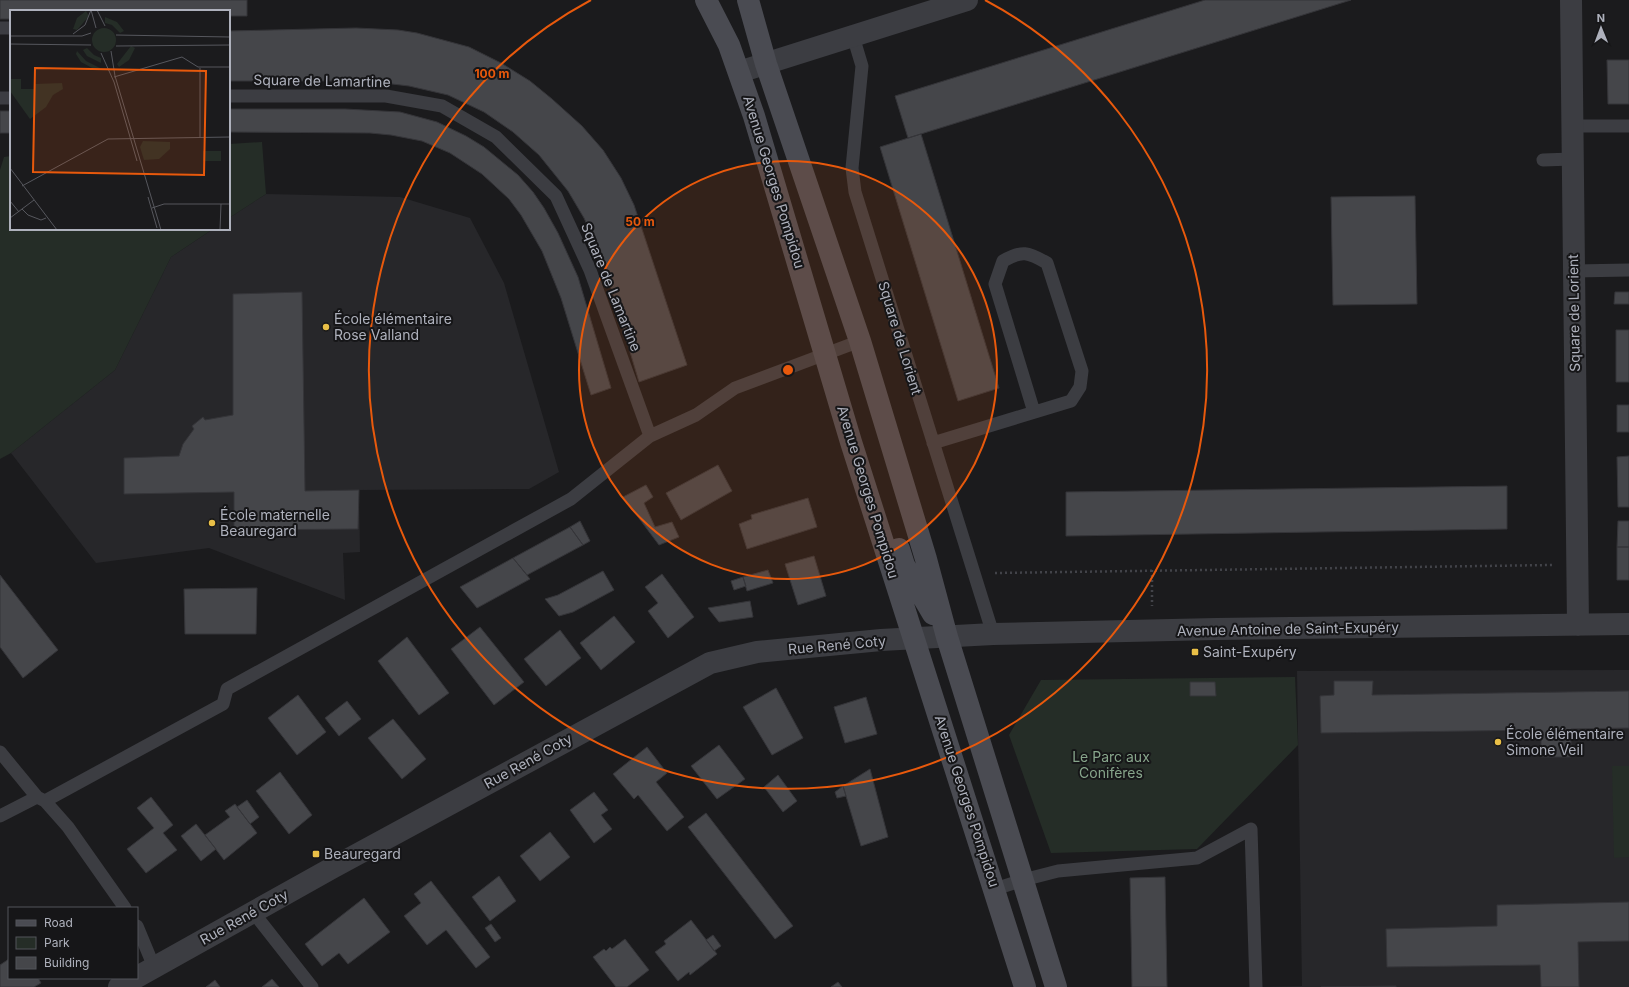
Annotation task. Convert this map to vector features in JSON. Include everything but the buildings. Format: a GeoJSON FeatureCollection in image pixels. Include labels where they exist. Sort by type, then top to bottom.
{"type":"FeatureCollection","features":[{"type":"Feature","properties":{"kind":"main road","name":"Avenue Georges Pompidou"},"geometry":{"type":"LineString","coordinates":[[706,0],[729,45],[754,116],[851,442],[1026,987]]}},
{"type":"Feature","properties":{"kind":"main road","name":"Avenue Georges Pompidou"},"geometry":{"type":"LineString","coordinates":[[748,0],[766,64],[860,341],[926,559],[947,637],[1056,987]]}},
{"type":"Feature","properties":{"kind":"main road"},"geometry":{"type":"LineString","coordinates":[[851,442],[871,457],[904,565],[947,637]]}},
{"type":"Feature","properties":{"kind":"street"},"geometry":{"type":"LineString","coordinates":[[739,72],[853,36],[944,4],[967,0]]}},
{"type":"Feature","properties":{"kind":"street","name":"Square de Lorient"},"geometry":{"type":"LineString","coordinates":[[1571,0],[1578,625]]}},
{"type":"Feature","properties":{"kind":"street","name":"Avenue Antoine de Saint-Exupéry"},"geometry":{"type":"LineString","coordinates":[[947,637],[993,634],[1208,629],[1629,624]]}},
{"type":"Feature","properties":{"kind":"street","name":"Rue René Coty"},"geometry":{"type":"LineString","coordinates":[[142,974],[668,684],[710,663],[758,652],[915,638],[947,637]]}},
{"type":"Feature","properties":{"kind":"street","name":"Rue René Coty"},"geometry":{"type":"LineString","coordinates":[[119,987],[133,979]]}},
{"type":"Feature","properties":{"kind":"lane","name":"Square de Lorient"},"geometry":{"type":"LineString","coordinates":[[853,36],[862,66],[852,168],[855,192],[993,634]]}},
{"type":"Feature","properties":{"kind":"lane","name":"Square de Lamartine"},"geometry":{"type":"LineString","coordinates":[[230,96],[386,96],[442,106],[496,137],[556,196],[590,270],[650,436]]}},
{"type":"Feature","properties":{"kind":"lane"},"geometry":{"type":"LineString","coordinates":[[1572,126],[1629,126]]}},
{"type":"Feature","properties":{"kind":"lane"},"geometry":{"type":"LineString","coordinates":[[1543,160],[1572,160]]}},
{"type":"Feature","properties":{"kind":"lane"},"geometry":{"type":"LineString","coordinates":[[933,442],[1034,412],[1071,400],[1080,387],[1082,371],[1047,263],[1034,256],[1017,253],[1003,261],[995,284],[1034,412]]}},
{"type":"Feature","properties":{"kind":"lane"},"geometry":{"type":"LineString","coordinates":[[1574,271],[1629,270]]}},
{"type":"Feature","properties":{"kind":"lane"},"geometry":{"type":"LineString","coordinates":[[0,816],[41,799],[223,704],[227,689],[571,499],[650,436],[696,415],[735,388],[860,341]]}},
{"type":"Feature","properties":{"kind":"lane"},"geometry":{"type":"LineString","coordinates":[[0,752],[68,827],[124,907]]}},
{"type":"Feature","properties":{"kind":"lane"},"geometry":{"type":"LineString","coordinates":[[995,889],[1058,871],[1197,858],[1251,830],[1256,987]]}},
{"type":"Feature","properties":{"kind":"lane"},"geometry":{"type":"LineString","coordinates":[[253,912],[312,987]]}},
{"type":"Feature","properties":{"kind":"lane"},"geometry":{"type":"LineString","coordinates":[[138,936],[142,974]]}},
{"type":"Feature","properties":{"kind":"path"},"geometry":{"type":"LineString","coordinates":[[975,573],[1578,565]]}},
{"type":"Feature","properties":{"kind":"shaded area","name":"École élémentaire Rose Valland"},"geometry":{"type":"Polygon","coordinates":[[[266,194],[400,197],[470,218],[504,283],[559,472],[529,489],[359,490],[360,552],[343,553],[345,600],[209,548],[96,563],[11,453],[115,370],[171,257],[212,230],[230,230],[230,217],[266,194]]]}},
{"type":"Feature","properties":{"kind":"shaded area"},"geometry":{"type":"Polygon","coordinates":[[[1629,670],[1629,987],[1260,987],[1302,986],[1297,671],[1629,670]]]}},
{"type":"Feature","properties":{"kind":"green space"},"geometry":{"type":"Polygon","coordinates":[[[262,142],[266,194],[230,217],[230,144],[262,142]]]}},
{"type":"Feature","properties":{"kind":"green space"},"geometry":{"type":"Polygon","coordinates":[[[10,156],[10,230],[212,230],[171,257],[115,370],[11,453],[0,459],[0,170],[4,157],[10,156]]]}},
{"type":"Feature","properties":{"kind":"green space","name":"Le Parc aux Conifères"},"geometry":{"type":"Polygon","coordinates":[[[1295,677],[1298,745],[1197,849],[1051,853],[1009,735],[1041,680],[1295,677]]]}},
{"type":"Feature","properties":{"kind":"green space"},"geometry":{"type":"Polygon","coordinates":[[[1612,766],[1629,766],[1629,857],[1614,858],[1612,766]]]}},
{"type":"Feature","properties":{"kind":"place","name":"École élémentaire Rose Valland"},"geometry":{"type":"Point","coordinates":[326,327]}},
{"type":"Feature","properties":{"kind":"place","name":"École maternelle Beauregard"},"geometry":{"type":"Point","coordinates":[212,523]}},
{"type":"Feature","properties":{"kind":"place","name":"Saint-Exupéry"},"geometry":{"type":"Point","coordinates":[1195,652]}},
{"type":"Feature","properties":{"kind":"place","name":"École élémentaire Simone Veil"},"geometry":{"type":"Point","coordinates":[1498,742]}},
{"type":"Feature","properties":{"kind":"place","name":"Beauregard"},"geometry":{"type":"Point","coordinates":[316,854]}}]}
